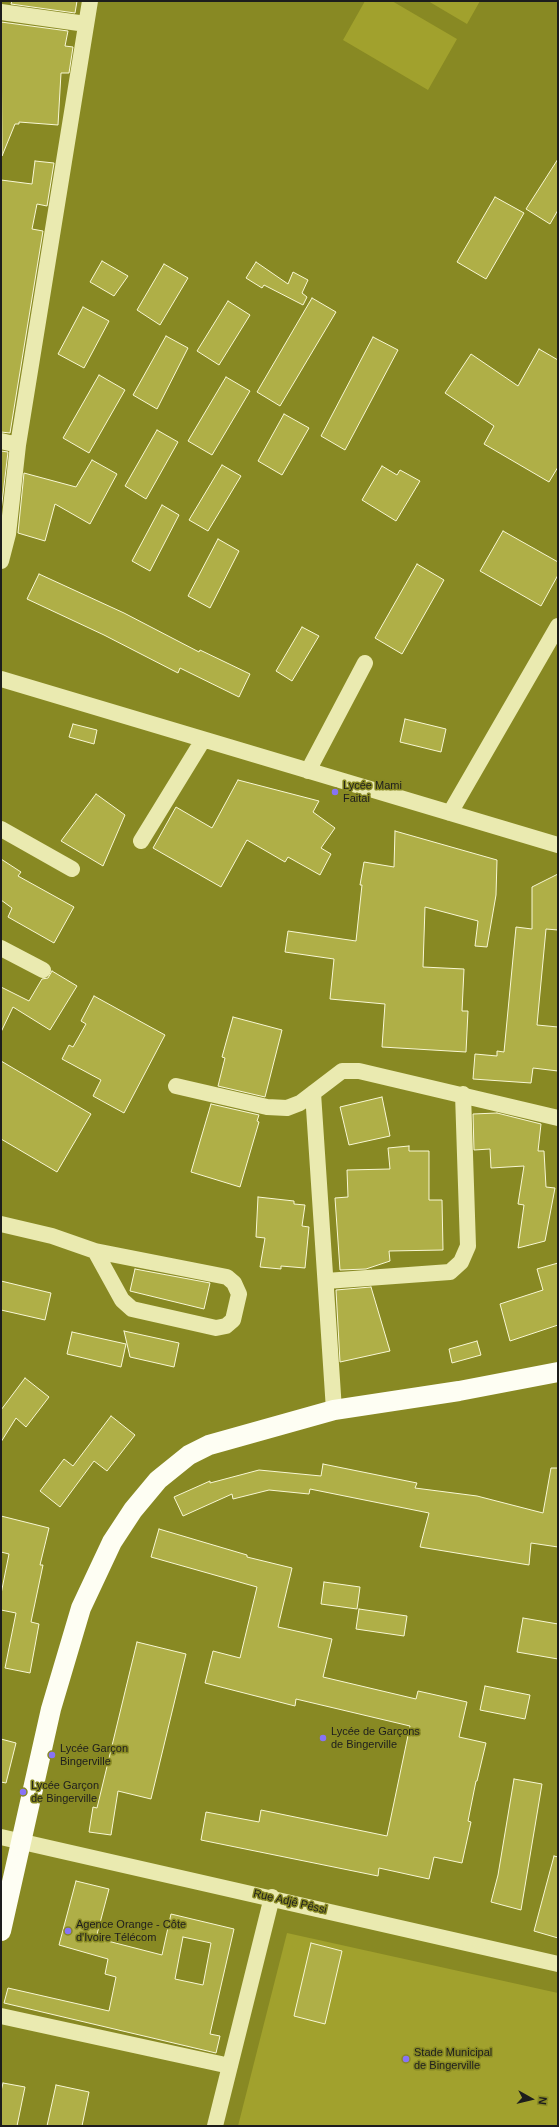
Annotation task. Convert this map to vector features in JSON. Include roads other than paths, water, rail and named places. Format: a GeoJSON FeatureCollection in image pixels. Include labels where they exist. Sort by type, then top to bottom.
{"type":"FeatureCollection","features":[{"type":"Feature","properties":{"kind":"main road"},"geometry":{"type":"LineString","coordinates":[[1,1931],[51,1709],[81,1608],[112,1542],[133,1510],[158,1480],[189,1455],[231,1438],[334,1410],[459,1391],[558,1372]]}},
{"type":"Feature","properties":{"kind":"street"},"geometry":{"type":"LineString","coordinates":[[1,561],[8,534],[18,445],[90,1]]}},
{"type":"Feature","properties":{"kind":"street"},"geometry":{"type":"LineString","coordinates":[[1,12],[86,24]]}},
{"type":"Feature","properties":{"kind":"street"},"geometry":{"type":"LineString","coordinates":[[1,441],[18,445]]}},
{"type":"Feature","properties":{"kind":"street"},"geometry":{"type":"LineString","coordinates":[[450,813],[558,626]]}},
{"type":"Feature","properties":{"kind":"street"},"geometry":{"type":"LineString","coordinates":[[308,771],[365,663]]}},
{"type":"Feature","properties":{"kind":"street"},"geometry":{"type":"LineString","coordinates":[[1,679],[558,845]]}},
{"type":"Feature","properties":{"kind":"street"},"geometry":{"type":"LineString","coordinates":[[141,841],[203,740]]}},
{"type":"Feature","properties":{"kind":"street"},"geometry":{"type":"LineString","coordinates":[[1,829],[72,869]]}},
{"type":"Feature","properties":{"kind":"street"},"geometry":{"type":"LineString","coordinates":[[1,948],[43,970]]}},
{"type":"Feature","properties":{"kind":"street"},"geometry":{"type":"LineString","coordinates":[[176,1086],[267,1107],[287,1108],[300,1103],[342,1071],[359,1071],[463,1094],[558,1118]]}},
{"type":"Feature","properties":{"kind":"street"},"geometry":{"type":"LineString","coordinates":[[313,1093],[334,1410]]}},
{"type":"Feature","properties":{"kind":"street"},"geometry":{"type":"LineString","coordinates":[[326,1281],[450,1272],[461,1262],[468,1246],[463,1094]]}},
{"type":"Feature","properties":{"kind":"street"},"geometry":{"type":"LineString","coordinates":[[1,1224],[52,1236],[94,1251],[227,1277],[234,1283],[238,1294],[233,1320],[226,1326],[216,1328],[132,1309],[122,1300],[94,1251]]}},
{"type":"Feature","properties":{"kind":"street","name":"Rue Adjê Pêssi"},"geometry":{"type":"LineString","coordinates":[[1,1837],[272,1897],[558,1964]]}},
{"type":"Feature","properties":{"kind":"street"},"geometry":{"type":"LineString","coordinates":[[216,2126],[272,1897]]}},
{"type":"Feature","properties":{"kind":"street"},"geometry":{"type":"LineString","coordinates":[[1,2016],[230,2066]]}},
{"type":"Feature","properties":{"kind":"place","name":"Lycée Mami Faitai"},"geometry":{"type":"Point","coordinates":[335,792]}},
{"type":"Feature","properties":{"kind":"place","name":"Lycée de Garçons de Bingerville"},"geometry":{"type":"Point","coordinates":[323,1738]}},
{"type":"Feature","properties":{"kind":"place","name":"Lycée Garçon Bingerville"},"geometry":{"type":"Point","coordinates":[52,1755]}},
{"type":"Feature","properties":{"kind":"place","name":"Lycée Garçon de Bingerville"},"geometry":{"type":"Point","coordinates":[23,1792]}},
{"type":"Feature","properties":{"kind":"place","name":"Agence Orange - Côte d'Ivoire Télécom"},"geometry":{"type":"Point","coordinates":[68,1931]}},
{"type":"Feature","properties":{"kind":"place","name":"Stade Municipal de Bingerville"},"geometry":{"type":"Point","coordinates":[406,2059]}}]}
